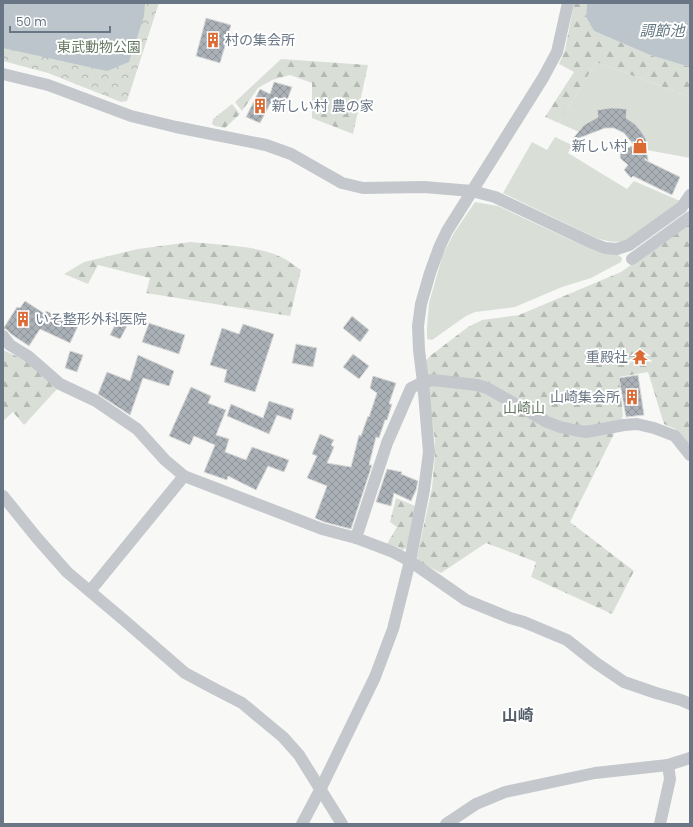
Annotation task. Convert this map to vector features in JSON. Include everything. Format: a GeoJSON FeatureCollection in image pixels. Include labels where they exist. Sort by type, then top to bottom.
{"type":"FeatureCollection","features":[{"type":"Feature","properties":{"kind":"street"},"geometry":{"type":"LineString","coordinates":[[302,824],[381,664],[393,629],[410,561],[424,490],[429,452],[418,326],[421,304],[439,248],[447,231],[543,78],[556,52],[568,3]]}},
{"type":"Feature","properties":{"kind":"street"},"geometry":{"type":"LineString","coordinates":[[3,74],[48,85],[131,116],[176,127],[266,145],[291,154],[342,183],[363,188],[424,187],[472,191],[495,196],[605,248],[617,249],[629,245],[682,207],[690,195]]}},
{"type":"Feature","properties":{"kind":"street"},"geometry":{"type":"LineString","coordinates":[[632,259],[690,217]]}},
{"type":"Feature","properties":{"kind":"street"},"geometry":{"type":"LineString","coordinates":[[3,336],[10,345],[28,356],[60,384],[96,401],[138,429],[165,460],[184,476],[322,529],[356,538],[393,552],[410,561],[466,600],[568,640],[596,664],[624,682],[690,704]]}},
{"type":"Feature","properties":{"kind":"street"},"geometry":{"type":"LineString","coordinates":[[356,538],[387,443],[411,388],[423,382],[433,380],[477,385],[487,388],[547,422],[574,430],[586,432],[637,424],[654,428],[675,436],[690,455]]}},
{"type":"Feature","properties":{"kind":"street"},"geometry":{"type":"LineString","coordinates":[[90,591],[184,476]]}},
{"type":"Feature","properties":{"kind":"street"},"geometry":{"type":"LineString","coordinates":[[3,496],[67,572],[185,673],[242,703],[283,737],[299,755],[342,824]]}},
{"type":"Feature","properties":{"kind":"street"},"geometry":{"type":"LineString","coordinates":[[446,824],[476,804],[505,792],[596,773],[668,764],[690,758]]}},
{"type":"Feature","properties":{"kind":"street"},"geometry":{"type":"LineString","coordinates":[[660,824],[670,779],[668,764]]}},
{"type":"Feature","properties":{"kind":"green space","name":"東武動物公園"},"geometry":{"type":"Polygon","coordinates":[[[3,3],[159,3],[127,101],[121,102],[48,73],[3,61],[3,3]]]}},
{"type":"Feature","properties":{"kind":"green space"},"geometry":{"type":"Polygon","coordinates":[[[574,3],[587,3],[586,17],[594,31],[650,55],[686,66],[690,65],[690,97],[596,62],[559,123],[545,117],[574,72],[559,64],[565,50],[574,3]]]}},
{"type":"Feature","properties":{"kind":"green space"},"geometry":{"type":"Polygon","coordinates":[[[281,59],[368,65],[353,134],[312,118],[312,83],[290,75],[272,80],[258,88],[242,111],[235,102],[281,59]]]}},
{"type":"Feature","properties":{"kind":"green space"},"geometry":{"type":"Polygon","coordinates":[[[596,62],[690,97],[690,158],[647,150],[643,134],[635,124],[626,118],[627,109],[612,108],[597,110],[598,117],[584,125],[579,132],[559,123],[596,62]]]}},
{"type":"Feature","properties":{"kind":"green space"},"geometry":{"type":"Polygon","coordinates":[[[232,104],[240,114],[225,128],[212,124],[213,119],[232,104]]]}},
{"type":"Feature","properties":{"kind":"green space"},"geometry":{"type":"Polygon","coordinates":[[[555,137],[572,145],[568,153],[627,189],[634,181],[680,201],[676,206],[625,241],[614,242],[596,238],[503,193],[532,142],[547,150],[555,137]]]}},
{"type":"Feature","properties":{"kind":"green space"},"geometry":{"type":"Polygon","coordinates":[[[475,202],[498,206],[588,248],[604,253],[617,254],[622,258],[621,262],[591,278],[562,287],[515,307],[475,312],[466,316],[432,340],[427,339],[429,303],[443,254],[454,233],[475,202]]]}},
{"type":"Feature","properties":{"kind":"green space","name":"山崎山"},"geometry":{"type":"Polygon","coordinates":[[[690,223],[690,443],[687,444],[675,429],[664,424],[648,372],[619,377],[623,416],[570,522],[634,571],[612,614],[531,577],[536,562],[486,543],[441,573],[420,562],[417,557],[432,488],[435,456],[435,440],[424,363],[430,356],[468,327],[482,320],[519,315],[621,272],[690,223]]]}},
{"type":"Feature","properties":{"kind":"green space"},"geometry":{"type":"Polygon","coordinates":[[[191,242],[238,246],[262,250],[283,258],[301,270],[290,316],[146,293],[150,278],[98,265],[88,284],[64,274],[84,262],[138,249],[191,242]]]}},
{"type":"Feature","properties":{"kind":"green space"},"geometry":{"type":"Polygon","coordinates":[[[3,350],[29,362],[58,388],[24,425],[13,412],[3,421],[3,350]]]}},
{"type":"Feature","properties":{"kind":"green space"},"geometry":{"type":"Polygon","coordinates":[[[396,498],[415,506],[407,548],[402,550],[398,547],[387,544],[397,527],[390,522],[396,498]]]}},
{"type":"Feature","properties":{"kind":"water","name":"東武動物公園"},"geometry":{"type":"Polygon","coordinates":[[[3,3],[145,3],[144,16],[129,62],[107,71],[3,48],[3,3]]]}},
{"type":"Feature","properties":{"kind":"water","name":"調節池"},"geometry":{"type":"Polygon","coordinates":[[[587,3],[690,3],[690,65],[686,66],[650,55],[594,31],[586,17],[587,3]]]}},
{"type":"Feature","properties":{"kind":"building","name":"村の集会所"},"geometry":{"type":"Polygon","coordinates":[[[206,18],[231,25],[220,63],[196,56],[206,18]]]}},
{"type":"Feature","properties":{"kind":"building"},"geometry":{"type":"Polygon","coordinates":[[[274,82],[292,87],[284,109],[270,104],[260,123],[246,117],[260,89],[270,94],[274,82]]]}},
{"type":"Feature","properties":{"kind":"building"},"geometry":{"type":"Polygon","coordinates":[[[609,108],[627,109],[626,118],[635,124],[646,139],[648,161],[645,158],[645,160],[680,177],[672,195],[633,176],[631,178],[624,170],[628,165],[620,157],[621,151],[634,145],[624,133],[614,128],[605,128],[571,141],[584,125],[598,117],[597,110],[609,108]]]}},
{"type":"Feature","properties":{"kind":"building"},"geometry":{"type":"Polygon","coordinates":[[[25,301],[45,314],[46,311],[78,326],[70,343],[40,329],[29,346],[6,329],[3,329],[17,307],[20,308],[25,301]]]}},
{"type":"Feature","properties":{"kind":"building"},"geometry":{"type":"Polygon","coordinates":[[[352,316],[369,330],[360,342],[343,328],[352,316]]]}},
{"type":"Feature","properties":{"kind":"building"},"geometry":{"type":"Polygon","coordinates":[[[117,321],[127,326],[120,339],[110,335],[117,321]]]}},
{"type":"Feature","properties":{"kind":"building"},"geometry":{"type":"Polygon","coordinates":[[[149,323],[185,335],[179,354],[142,342],[149,323]]]}},
{"type":"Feature","properties":{"kind":"building"},"geometry":{"type":"Polygon","coordinates":[[[243,324],[274,334],[255,392],[224,382],[227,370],[210,365],[222,328],[239,334],[243,324]]]}},
{"type":"Feature","properties":{"kind":"building"},"geometry":{"type":"Polygon","coordinates":[[[296,344],[317,348],[313,367],[292,363],[296,344]]]}},
{"type":"Feature","properties":{"kind":"building"},"geometry":{"type":"Polygon","coordinates":[[[70,351],[83,355],[77,372],[65,368],[70,351]]]}},
{"type":"Feature","properties":{"kind":"building"},"geometry":{"type":"Polygon","coordinates":[[[353,354],[369,366],[359,379],[343,367],[353,354]]]}},
{"type":"Feature","properties":{"kind":"building"},"geometry":{"type":"Polygon","coordinates":[[[138,355],[174,371],[169,386],[143,378],[130,415],[98,394],[107,372],[130,381],[138,355]]]}},
{"type":"Feature","properties":{"kind":"building","name":"山崎集会所"},"geometry":{"type":"Polygon","coordinates":[[[638,375],[644,415],[626,417],[619,378],[638,375]]]}},
{"type":"Feature","properties":{"kind":"building"},"geometry":{"type":"Polygon","coordinates":[[[373,376],[396,383],[389,404],[392,404],[387,420],[385,420],[379,438],[376,437],[369,465],[372,465],[351,529],[315,518],[327,486],[307,478],[317,456],[312,454],[320,434],[334,440],[331,445],[334,447],[327,463],[351,467],[359,435],[361,436],[377,393],[370,388],[373,376]]]}},
{"type":"Feature","properties":{"kind":"building"},"geometry":{"type":"Polygon","coordinates":[[[191,387],[211,396],[208,403],[226,410],[216,435],[229,439],[225,452],[246,460],[252,447],[289,460],[284,472],[268,466],[256,490],[228,476],[227,480],[204,472],[215,445],[194,436],[190,445],[169,436],[191,387]]]}},
{"type":"Feature","properties":{"kind":"building"},"geometry":{"type":"Polygon","coordinates":[[[269,401],[294,409],[291,420],[277,415],[269,434],[227,416],[231,404],[263,418],[269,401]]]}},
{"type":"Feature","properties":{"kind":"building"},"geometry":{"type":"Polygon","coordinates":[[[387,469],[402,472],[401,474],[418,481],[411,501],[394,493],[391,506],[376,502],[387,469]]]}},
{"type":"Feature","properties":{"kind":"place","name":"村の集会所"},"geometry":{"type":"Point","coordinates":[213,40]}},
{"type":"Feature","properties":{"kind":"place","name":"新しい村 農の家"},"geometry":{"type":"Point","coordinates":[260,106]}},
{"type":"Feature","properties":{"kind":"place","name":"新しい村"},"geometry":{"type":"Point","coordinates":[640,146]}},
{"type":"Feature","properties":{"kind":"place","name":"いそ整形外科医院"},"geometry":{"type":"Point","coordinates":[23,319]}},
{"type":"Feature","properties":{"kind":"place","name":"重殿社"},"geometry":{"type":"Point","coordinates":[640,357]}},
{"type":"Feature","properties":{"kind":"place","name":"山崎集会所"},"geometry":{"type":"Point","coordinates":[632,397]}},
{"type":"Feature","properties":{"kind":"district","name":"山崎"},"geometry":{"type":"Point","coordinates":[518,715]}}]}
